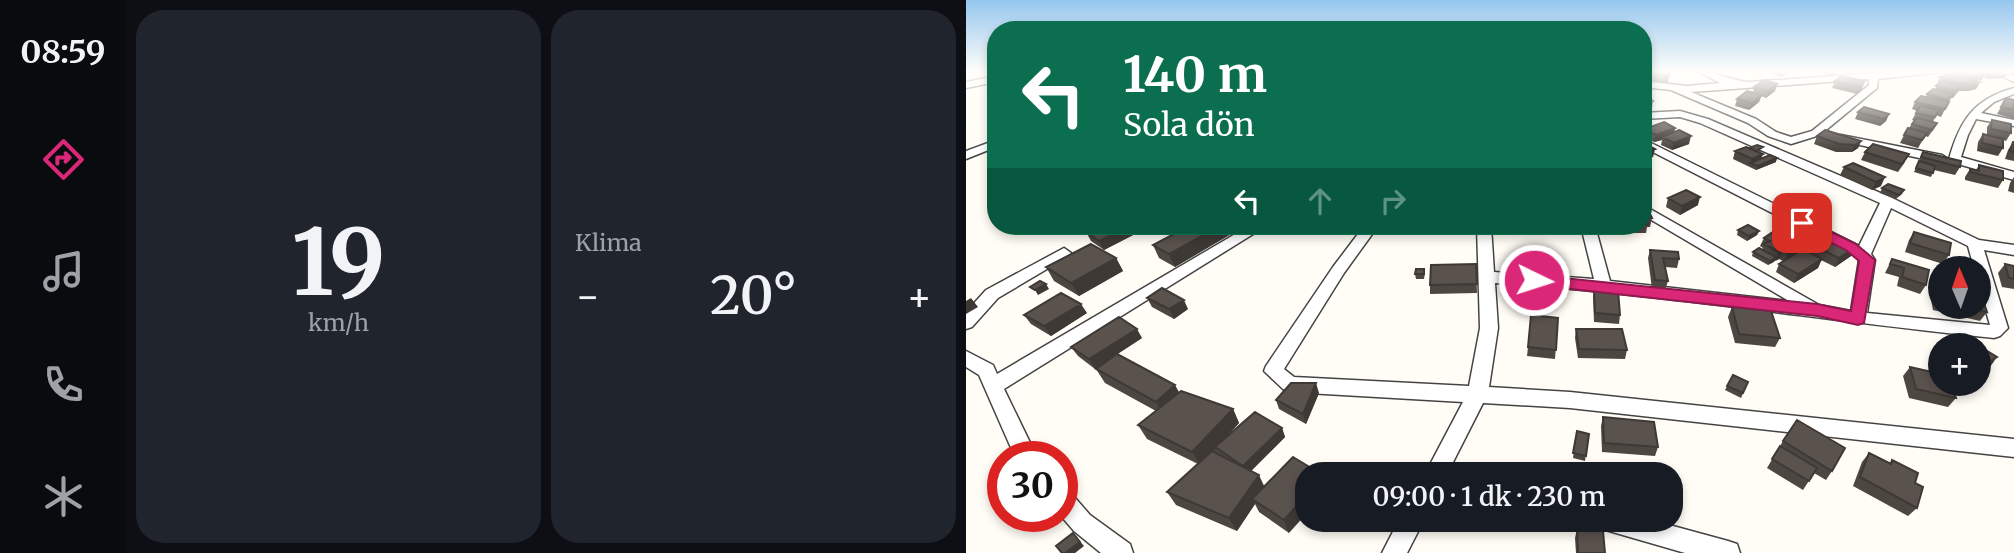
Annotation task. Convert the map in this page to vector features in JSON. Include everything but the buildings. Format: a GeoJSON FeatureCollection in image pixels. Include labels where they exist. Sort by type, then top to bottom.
{"type":"FeatureCollection","features":[{"type":"Feature","properties":{"kind":"street"},"geometry":{"type":"LineString","coordinates":[[1695,97],[1791,141],[1816,133],[1861,97]]}},
{"type":"Feature","properties":{"kind":"street"},"geometry":{"type":"LineString","coordinates":[[1969,165],[1955,159],[1959,141],[1979,106],[1993,97]]}},
{"type":"Feature","properties":{"kind":"street"},"geometry":{"type":"LineString","coordinates":[[1652,116],[1679,114],[1704,121],[1886,201],[1975,244],[2014,250]]}},
{"type":"Feature","properties":{"kind":"street"},"geometry":{"type":"LineString","coordinates":[[1974,115],[2014,123]]}},
{"type":"Feature","properties":{"kind":"street"},"geometry":{"type":"LineString","coordinates":[[1816,133],[2014,176]]}},
{"type":"Feature","properties":{"kind":"street"},"geometry":{"type":"LineString","coordinates":[[966,155],[987,147]]}},
{"type":"Feature","properties":{"kind":"street"},"geometry":{"type":"LineString","coordinates":[[1652,147],[1863,254],[1867,260],[1858,318]]}},
{"type":"Feature","properties":{"kind":"street"},"geometry":{"type":"LineString","coordinates":[[1863,254],[1886,201]]}},
{"type":"Feature","properties":{"kind":"street"},"geometry":{"type":"LineString","coordinates":[[1652,214],[1817,310]]}},
{"type":"Feature","properties":{"kind":"street"},"geometry":{"type":"LineString","coordinates":[[995,386],[1244,235]]}},
{"type":"Feature","properties":{"kind":"street"},"geometry":{"type":"LineString","coordinates":[[1364,235],[1338,270],[1273,372],[1290,384],[1478,393],[1776,421],[2014,448]]}},
{"type":"Feature","properties":{"kind":"street"},"geometry":{"type":"LineString","coordinates":[[1445,462],[1478,393],[1489,328],[1485,235]]}},
{"type":"Feature","properties":{"kind":"street"},"geometry":{"type":"LineString","coordinates":[[1590,235],[1603,285]]}},
{"type":"Feature","properties":{"kind":"street"},"geometry":{"type":"LineString","coordinates":[[1487,277],[1603,285],[1817,310],[1858,318],[1994,332],[1999,328],[1975,244]]}},
{"type":"Feature","properties":{"kind":"street"},"geometry":{"type":"LineString","coordinates":[[966,323],[992,294],[1063,253]]}},
{"type":"Feature","properties":{"kind":"street"},"geometry":{"type":"LineString","coordinates":[[966,358],[986,370],[1019,441]]}},
{"type":"Feature","properties":{"kind":"street"},"geometry":{"type":"LineString","coordinates":[[1078,518],[1121,553]]}},
{"type":"Feature","properties":{"kind":"street"},"geometry":{"type":"LineString","coordinates":[[1394,553],[1405,532]]}},
{"type":"Feature","properties":{"kind":"street"},"geometry":{"type":"LineString","coordinates":[[1652,532],[1728,553]]}},
{"type":"Feature","properties":{"kind":"route"},"geometry":{"type":"LineString","coordinates":[[1534,280],[1603,285],[1817,310],[1858,318],[1867,260],[1863,254],[1851,247],[1802,223]]}}]}
